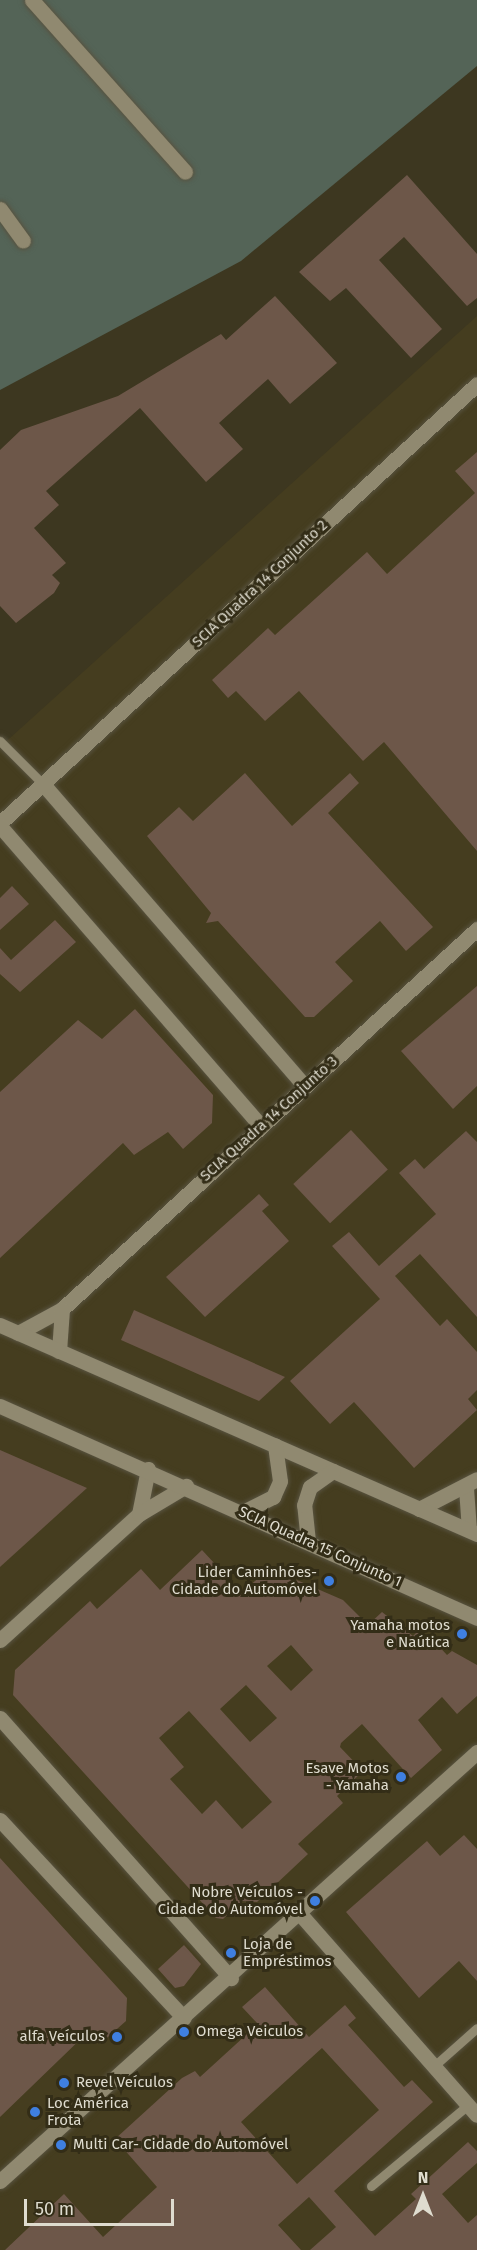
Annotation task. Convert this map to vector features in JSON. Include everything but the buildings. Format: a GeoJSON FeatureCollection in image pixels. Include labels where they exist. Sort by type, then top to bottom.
{"type":"FeatureCollection","features":[{"type":"Feature","properties":{"kind":"street"},"geometry":{"type":"LineString","coordinates":[[32,0],[185,172]]}},
{"type":"Feature","properties":{"kind":"street"},"geometry":{"type":"LineString","coordinates":[[0,209],[23,241]]}},
{"type":"Feature","properties":{"kind":"street","name":"SCIA Quadra 14 Conjunto 2"},"geometry":{"type":"LineString","coordinates":[[0,824],[477,384]]}},
{"type":"Feature","properties":{"kind":"street"},"geometry":{"type":"LineString","coordinates":[[44,783],[305,1086]]}},
{"type":"Feature","properties":{"kind":"street"},"geometry":{"type":"LineString","coordinates":[[0,824],[261,1126]]}},
{"type":"Feature","properties":{"kind":"street","name":"SCIA Quadra 14 Conjunto 3"},"geometry":{"type":"LineString","coordinates":[[18,1333],[62,1309],[477,929]]}},
{"type":"Feature","properties":{"kind":"street"},"geometry":{"type":"LineString","coordinates":[[59,1351],[62,1309]]}},
{"type":"Feature","properties":{"kind":"street"},"geometry":{"type":"LineString","coordinates":[[0,1325],[441,1520],[473,1532],[472,1484],[419,1509]]}},
{"type":"Feature","properties":{"kind":"street","name":"SCIA Quadra 15 Conjunto 1"},"geometry":{"type":"LineString","coordinates":[[0,1406],[164,1476],[477,1618]]}},
{"type":"Feature","properties":{"kind":"street"},"geometry":{"type":"LineString","coordinates":[[243,1512],[273,1497],[280,1481],[275,1445]]}},
{"type":"Feature","properties":{"kind":"street"},"geometry":{"type":"LineString","coordinates":[[139,1514],[148,1469]]}},
{"type":"Feature","properties":{"kind":"street"},"geometry":{"type":"LineString","coordinates":[[308,1541],[304,1505],[310,1487],[333,1471]]}},
{"type":"Feature","properties":{"kind":"street"},"geometry":{"type":"LineString","coordinates":[[0,1640],[139,1514],[186,1486]]}},
{"type":"Feature","properties":{"kind":"street"},"geometry":{"type":"LineString","coordinates":[[0,1718],[231,1978]]}},
{"type":"Feature","properties":{"kind":"street"},"geometry":{"type":"LineString","coordinates":[[0,2181],[302,1915],[477,1752]]}},
{"type":"Feature","properties":{"kind":"street"},"geometry":{"type":"LineString","coordinates":[[0,1820],[184,2018]]}},
{"type":"Feature","properties":{"kind":"street"},"geometry":{"type":"LineString","coordinates":[[302,1915],[472,2110]]}},
{"type":"Feature","properties":{"kind":"lane"},"geometry":{"type":"LineString","coordinates":[[0,741],[44,783]]}},
{"type":"Feature","properties":{"kind":"lane"},"geometry":{"type":"LineString","coordinates":[[434,2066],[477,2028]]}},
{"type":"Feature","properties":{"kind":"lane"},"geometry":{"type":"LineString","coordinates":[[371,2186],[472,2110]]}},
{"type":"Feature","properties":{"kind":"shaded area"},"geometry":{"type":"Polygon","coordinates":[[[477,316],[477,2250],[0,2250],[0,747],[477,316]]]}},
{"type":"Feature","properties":{"kind":"green space"},"geometry":{"type":"Polygon","coordinates":[[[0,0],[477,0],[477,66],[241,261],[0,390],[0,0]]]}},
{"type":"Feature","properties":{"kind":"place","name":"Lider Caminhões- Cidade do Automóvel"},"geometry":{"type":"Point","coordinates":[329,1581]}},
{"type":"Feature","properties":{"kind":"place","name":"Yamaha motos e Naútica"},"geometry":{"type":"Point","coordinates":[462,1634]}},
{"type":"Feature","properties":{"kind":"place","name":"Esave Motos - Yamaha"},"geometry":{"type":"Point","coordinates":[401,1777]}},
{"type":"Feature","properties":{"kind":"place","name":"Nobre Veículos - Cidade do Automóvel"},"geometry":{"type":"Point","coordinates":[315,1901]}},
{"type":"Feature","properties":{"kind":"place","name":"Loja de Empréstimos"},"geometry":{"type":"Point","coordinates":[231,1953]}},
{"type":"Feature","properties":{"kind":"place","name":"Omega Veiculos"},"geometry":{"type":"Point","coordinates":[184,2032]}},
{"type":"Feature","properties":{"kind":"place","name":"alfa Veículos"},"geometry":{"type":"Point","coordinates":[117,2037]}},
{"type":"Feature","properties":{"kind":"place","name":"Revel Veículos"},"geometry":{"type":"Point","coordinates":[64,2083]}},
{"type":"Feature","properties":{"kind":"place","name":"Loc América Frota"},"geometry":{"type":"Point","coordinates":[35,2112]}},
{"type":"Feature","properties":{"kind":"place","name":"Multi Car- Cidade do Automóvel"},"geometry":{"type":"Point","coordinates":[61,2145]}}]}
